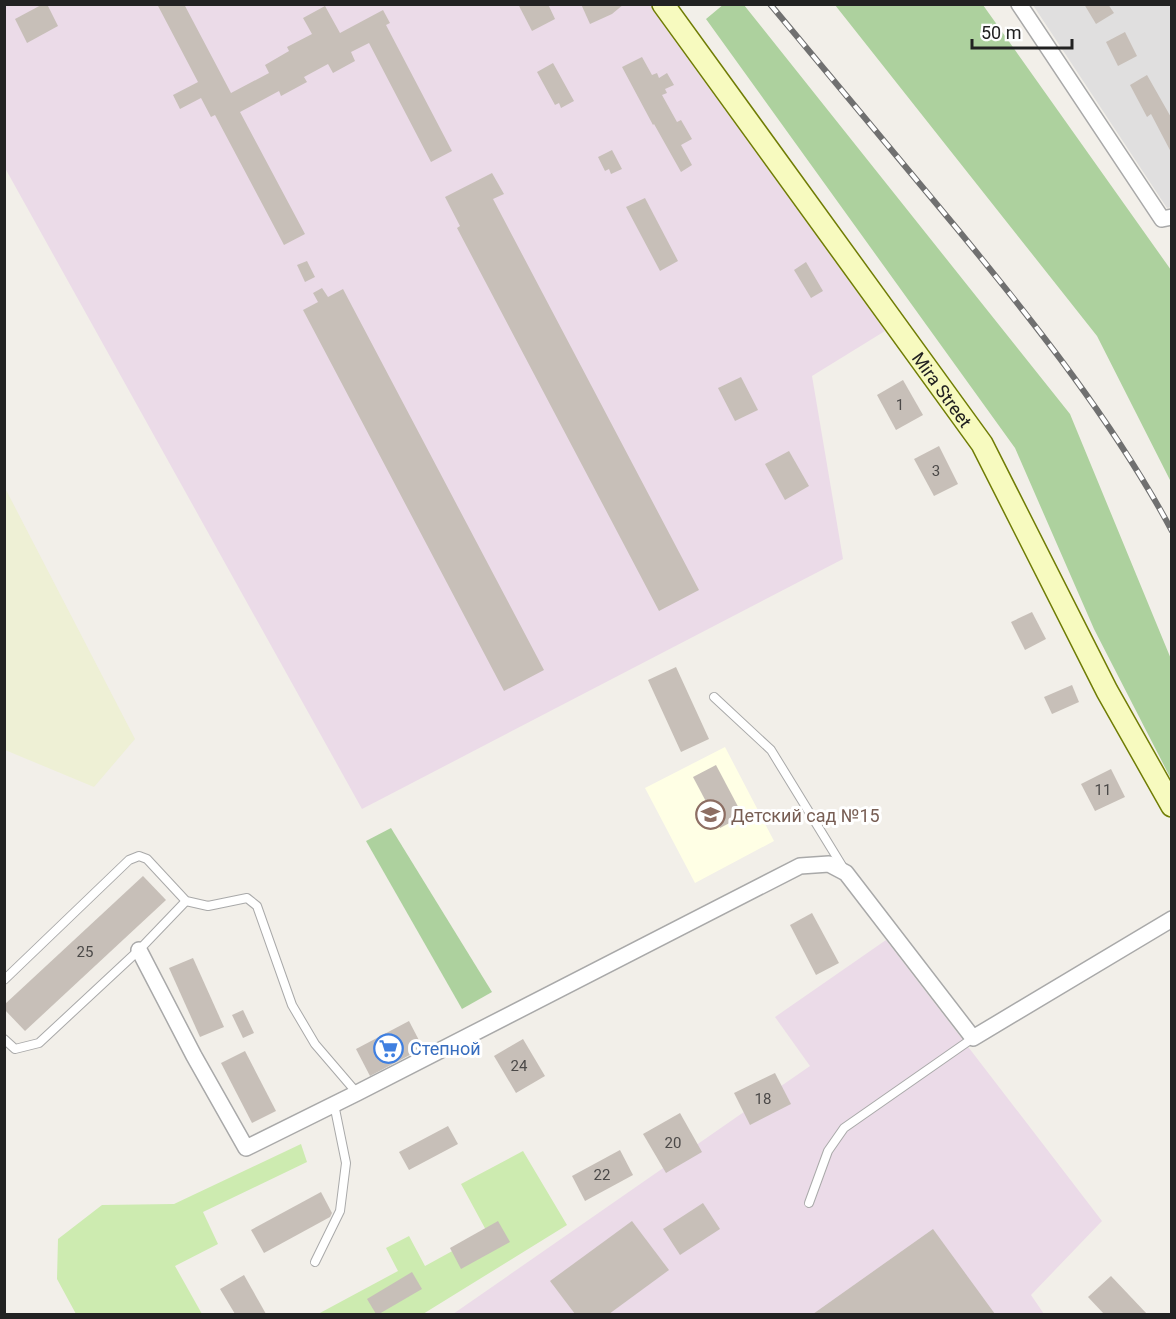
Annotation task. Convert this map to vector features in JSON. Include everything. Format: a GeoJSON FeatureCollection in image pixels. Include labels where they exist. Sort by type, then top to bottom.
{"type":"FeatureCollection","features":[{"type":"Feature","properties":{"kind":"street","name":"Mira Street"},"geometry":{"type":"LineString","coordinates":[[663,4],[982,444],[1107,691],[1172,806]]}},
{"type":"Feature","properties":{"kind":"street"},"geometry":{"type":"LineString","coordinates":[[1019,4],[1167,218],[1172,233]]}},
{"type":"Feature","properties":{"kind":"street"},"geometry":{"type":"LineString","coordinates":[[139,950],[194,1056],[246,1148],[800,866],[829,864],[846,873],[973,1038],[1172,919]]}},
{"type":"Feature","properties":{"kind":"lane"},"geometry":{"type":"LineString","coordinates":[[714,697],[771,750],[846,873]]}},
{"type":"Feature","properties":{"kind":"lane"},"geometry":{"type":"LineString","coordinates":[[4,980],[129,860],[139,856],[147,860],[186,901],[208,906],[247,898],[257,906],[292,1005],[315,1044],[357,1093]]}},
{"type":"Feature","properties":{"kind":"lane"},"geometry":{"type":"LineString","coordinates":[[4,1038],[15,1049],[39,1043],[139,950],[186,901]]}},
{"type":"Feature","properties":{"kind":"lane"},"geometry":{"type":"LineString","coordinates":[[808,1203],[828,1151],[844,1128],[973,1038]]}},
{"type":"Feature","properties":{"kind":"lane"},"geometry":{"type":"LineString","coordinates":[[315,1262],[340,1210],[346,1163],[334,1104]]}},
{"type":"Feature","properties":{"kind":"shaded area"},"geometry":{"type":"Polygon","coordinates":[[[4,5],[653,5],[885,331],[812,376],[843,559],[362,809],[5,168],[4,5]]]}},
{"type":"Feature","properties":{"kind":"shaded area"},"geometry":{"type":"Polygon","coordinates":[[[1033,5],[1171,5],[1171,207],[1167,208],[1033,5]]]}},
{"type":"Feature","properties":{"kind":"shaded area"},"geometry":{"type":"Polygon","coordinates":[[[4,486],[135,739],[94,787],[5,750],[4,486]]]}},
{"type":"Feature","properties":{"kind":"shaded area","name":"Детский сад №15"},"geometry":{"type":"Polygon","coordinates":[[[725,747],[774,841],[695,883],[645,788],[725,747]]]}},
{"type":"Feature","properties":{"kind":"shaded area"},"geometry":{"type":"Polygon","coordinates":[[[886,940],[1102,1221],[1031,1295],[1044,1314],[453,1314],[810,1066],[775,1017],[886,940]]]}},
{"type":"Feature","properties":{"kind":"green space"},"geometry":{"type":"Polygon","coordinates":[[[724,4],[744,5],[1070,414],[1171,659],[1171,779],[1094,629],[1015,448],[706,19],[724,4]]]}},
{"type":"Feature","properties":{"kind":"green space"},"geometry":{"type":"Polygon","coordinates":[[[835,5],[983,5],[1171,270],[1171,482],[1097,336],[835,5]]]}},
{"type":"Feature","properties":{"kind":"green space"},"geometry":{"type":"Polygon","coordinates":[[[391,828],[492,992],[462,1009],[366,841],[391,828]]]}},
{"type":"Feature","properties":{"kind":"green space"},"geometry":{"type":"Polygon","coordinates":[[[301,1144],[307,1162],[203,1212],[218,1244],[175,1266],[202,1314],[76,1314],[57,1279],[58,1239],[102,1205],[174,1204],[301,1144]]]}},
{"type":"Feature","properties":{"kind":"green space"},"geometry":{"type":"Polygon","coordinates":[[[523,1151],[567,1225],[423,1314],[318,1314],[398,1271],[386,1248],[409,1236],[425,1266],[487,1232],[461,1184],[523,1151]]]}},
{"type":"Feature","properties":{"kind":"building"},"geometry":{"type":"Polygon","coordinates":[[[47,4],[58,26],[27,43],[15,19],[47,4]]]}},
{"type":"Feature","properties":{"kind":"building"},"geometry":{"type":"Polygon","coordinates":[[[157,4],[184,4],[231,93],[269,73],[265,65],[289,51],[287,47],[312,34],[303,18],[325,6],[340,33],[383,10],[390,23],[386,25],[452,151],[431,162],[369,43],[351,52],[355,61],[333,73],[328,64],[304,77],[307,82],[281,96],[279,91],[240,112],[305,234],[284,245],[215,115],[211,117],[201,98],[180,109],[173,95],[198,82],[157,4]]]}},
{"type":"Feature","properties":{"kind":"building"},"geometry":{"type":"Polygon","coordinates":[[[518,4],[548,4],[555,19],[532,31],[518,4]]]}},
{"type":"Feature","properties":{"kind":"building"},"geometry":{"type":"Polygon","coordinates":[[[581,4],[624,4],[612,14],[590,24],[581,4]]]}},
{"type":"Feature","properties":{"kind":"building"},"geometry":{"type":"Polygon","coordinates":[[[1084,4],[1108,4],[1114,13],[1096,24],[1084,4]]]}},
{"type":"Feature","properties":{"kind":"building"},"geometry":{"type":"Polygon","coordinates":[[[1125,32],[1137,56],[1118,66],[1106,42],[1125,32]]]}},
{"type":"Feature","properties":{"kind":"building"},"geometry":{"type":"Polygon","coordinates":[[[642,57],[652,75],[657,73],[659,78],[667,73],[674,85],[665,89],[667,93],[662,95],[677,122],[681,120],[692,139],[681,145],[692,165],[681,172],[622,67],[642,57]]]}},
{"type":"Feature","properties":{"kind":"building"},"geometry":{"type":"Polygon","coordinates":[[[553,63],[574,101],[561,108],[559,103],[555,105],[537,72],[553,63]]]}},
{"type":"Feature","properties":{"kind":"building"},"geometry":{"type":"Polygon","coordinates":[[[1147,75],[1172,119],[1172,154],[1151,114],[1147,117],[1130,85],[1147,75]]]}},
{"type":"Feature","properties":{"kind":"building"},"geometry":{"type":"Polygon","coordinates":[[[612,150],[622,169],[611,174],[609,169],[605,171],[598,157],[612,150]]]}},
{"type":"Feature","properties":{"kind":"building"},"geometry":{"type":"Polygon","coordinates":[[[492,173],[504,194],[493,199],[699,590],[659,611],[457,228],[460,226],[445,197],[492,173]]]}},
{"type":"Feature","properties":{"kind":"building"},"geometry":{"type":"Polygon","coordinates":[[[645,198],[678,261],[660,271],[626,207],[645,198]]]}},
{"type":"Feature","properties":{"kind":"building"},"geometry":{"type":"Polygon","coordinates":[[[307,261],[315,277],[305,282],[297,265],[307,261]]]}},
{"type":"Feature","properties":{"kind":"building"},"geometry":{"type":"Polygon","coordinates":[[[806,262],[823,291],[811,298],[794,270],[806,262]]]}},
{"type":"Feature","properties":{"kind":"building"},"geometry":{"type":"Polygon","coordinates":[[[322,288],[328,297],[343,289],[544,670],[504,691],[303,310],[318,302],[313,293],[322,288]]]}},
{"type":"Feature","properties":{"kind":"building"},"geometry":{"type":"Polygon","coordinates":[[[741,377],[758,410],[735,421],[718,388],[741,377]]]}},
{"type":"Feature","properties":{"kind":"building"},"geometry":{"type":"Polygon","coordinates":[[[903,380],[923,415],[896,430],[877,395],[903,380]]]}},
{"type":"Feature","properties":{"kind":"building"},"geometry":{"type":"Polygon","coordinates":[[[939,446],[958,484],[934,496],[914,459],[939,446]]]}},
{"type":"Feature","properties":{"kind":"building"},"geometry":{"type":"Polygon","coordinates":[[[789,451],[809,486],[785,500],[765,464],[789,451]]]}},
{"type":"Feature","properties":{"kind":"building"},"geometry":{"type":"Polygon","coordinates":[[[1032,612],[1046,639],[1025,650],[1011,622],[1032,612]]]}},
{"type":"Feature","properties":{"kind":"building"},"geometry":{"type":"Polygon","coordinates":[[[676,667],[709,739],[681,752],[648,680],[676,667]]]}},
{"type":"Feature","properties":{"kind":"building"},"geometry":{"type":"Polygon","coordinates":[[[1072,685],[1079,702],[1052,714],[1044,697],[1072,685]]]}},
{"type":"Feature","properties":{"kind":"building"},"geometry":{"type":"Polygon","coordinates":[[[716,765],[743,816],[720,828],[693,777],[716,765]]]}},
{"type":"Feature","properties":{"kind":"building"},"geometry":{"type":"Polygon","coordinates":[[[1111,769],[1125,797],[1095,811],[1081,784],[1111,769]]]}},
{"type":"Feature","properties":{"kind":"building"},"geometry":{"type":"Polygon","coordinates":[[[143,876],[166,900],[25,1031],[4,1009],[4,1005],[143,876]]]}},
{"type":"Feature","properties":{"kind":"building"},"geometry":{"type":"Polygon","coordinates":[[[812,913],[839,963],[816,975],[790,925],[812,913]]]}},
{"type":"Feature","properties":{"kind":"building"},"geometry":{"type":"Polygon","coordinates":[[[193,958],[224,1027],[200,1037],[169,968],[193,958]]]}},
{"type":"Feature","properties":{"kind":"building"},"geometry":{"type":"Polygon","coordinates":[[[243,1010],[254,1033],[243,1038],[232,1015],[243,1010]]]}},
{"type":"Feature","properties":{"kind":"building","name":"Степной"},"geometry":{"type":"Polygon","coordinates":[[[409,1021],[423,1048],[370,1076],[356,1049],[409,1021]]]}},
{"type":"Feature","properties":{"kind":"building"},"geometry":{"type":"Polygon","coordinates":[[[523,1039],[545,1076],[516,1093],[494,1056],[523,1039]]]}},
{"type":"Feature","properties":{"kind":"building"},"geometry":{"type":"Polygon","coordinates":[[[245,1051],[276,1111],[252,1123],[221,1063],[245,1051]]]}},
{"type":"Feature","properties":{"kind":"building"},"geometry":{"type":"Polygon","coordinates":[[[775,1073],[791,1104],[750,1125],[734,1093],[775,1073]]]}},
{"type":"Feature","properties":{"kind":"building"},"geometry":{"type":"Polygon","coordinates":[[[680,1113],[702,1152],[666,1173],[643,1134],[680,1113]]]}},
{"type":"Feature","properties":{"kind":"building"},"geometry":{"type":"Polygon","coordinates":[[[448,1126],[458,1144],[409,1170],[399,1152],[448,1126]]]}},
{"type":"Feature","properties":{"kind":"building"},"geometry":{"type":"Polygon","coordinates":[[[620,1150],[633,1175],[585,1201],[572,1176],[620,1150]]]}},
{"type":"Feature","properties":{"kind":"building"},"geometry":{"type":"Polygon","coordinates":[[[321,1192],[332,1213],[330,1217],[264,1253],[251,1230],[321,1192]]]}},
{"type":"Feature","properties":{"kind":"building"},"geometry":{"type":"Polygon","coordinates":[[[703,1203],[720,1229],[680,1255],[663,1229],[703,1203]]]}},
{"type":"Feature","properties":{"kind":"building"},"geometry":{"type":"Polygon","coordinates":[[[498,1221],[510,1242],[461,1269],[450,1248],[498,1221]]]}},
{"type":"Feature","properties":{"kind":"building"},"geometry":{"type":"Polygon","coordinates":[[[632,1221],[669,1270],[609,1314],[575,1314],[550,1281],[632,1221]]]}},
{"type":"Feature","properties":{"kind":"building"},"geometry":{"type":"Polygon","coordinates":[[[933,1229],[995,1314],[813,1314],[933,1229]]]}},
{"type":"Feature","properties":{"kind":"building"},"geometry":{"type":"Polygon","coordinates":[[[412,1272],[422,1289],[376,1314],[367,1299],[412,1272]]]}},
{"type":"Feature","properties":{"kind":"building"},"geometry":{"type":"Polygon","coordinates":[[[244,1275],[266,1314],[235,1314],[220,1289],[244,1275]]]}},
{"type":"Feature","properties":{"kind":"building"},"geometry":{"type":"Polygon","coordinates":[[[1111,1276],[1147,1314],[1104,1314],[1088,1297],[1111,1276]]]}},
{"type":"Feature","properties":{"kind":"railway"},"geometry":{"type":"LineString","coordinates":[[770,4],[959,231],[1045,339],[1100,414],[1172,531]]}},
{"type":"Feature","properties":{"kind":"place","name":"Детский сад №15"},"geometry":{"type":"Point","coordinates":[710,815]}},
{"type":"Feature","properties":{"kind":"place","name":"Степной"},"geometry":{"type":"Point","coordinates":[389,1048]}}]}
